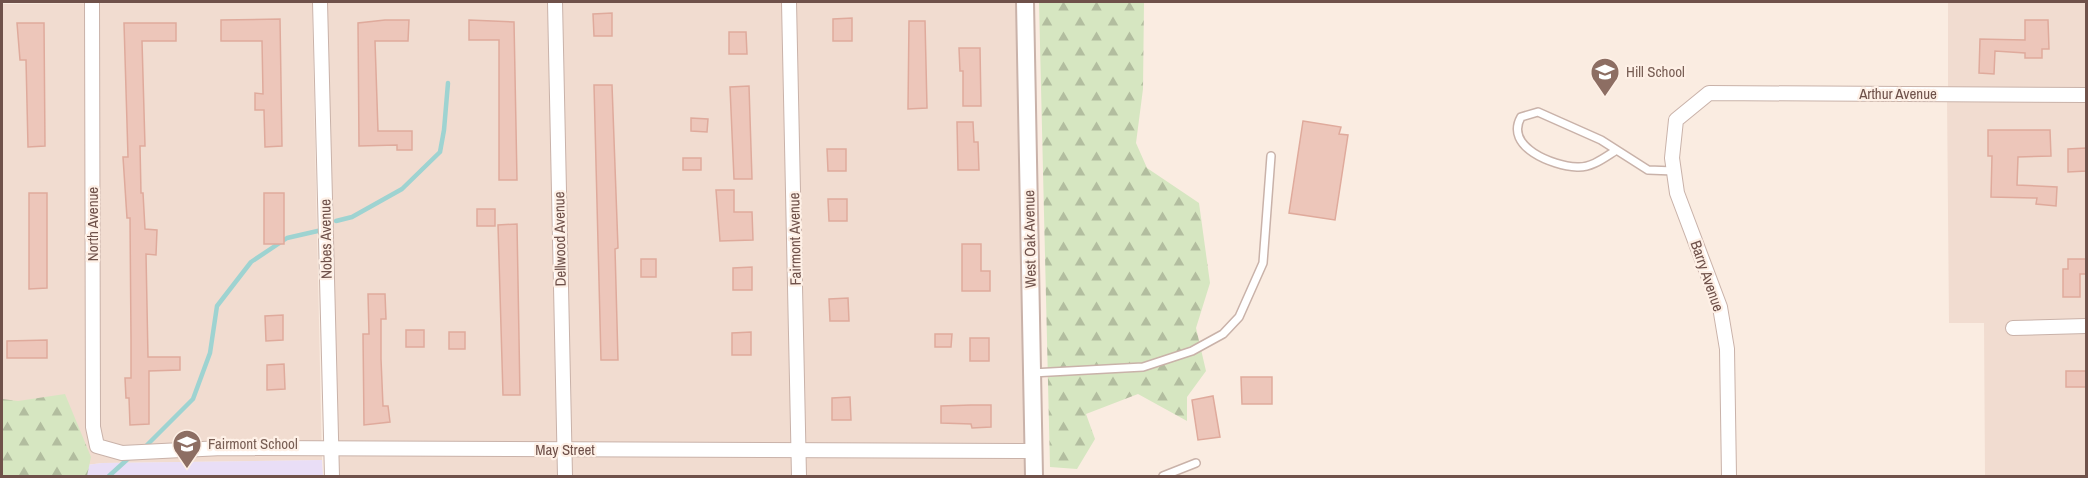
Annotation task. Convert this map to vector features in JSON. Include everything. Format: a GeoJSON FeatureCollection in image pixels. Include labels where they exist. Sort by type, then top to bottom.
{"type":"FeatureCollection","features":[{"type":"Feature","properties":{"kind":"street","name":"North Avenue"},"geometry":{"type":"LineString","coordinates":[[92,2],[93,427],[97,446]]}},
{"type":"Feature","properties":{"kind":"street","name":"Nobes Avenue"},"geometry":{"type":"LineString","coordinates":[[320,2],[332,477]]}},
{"type":"Feature","properties":{"kind":"street","name":"Dellwood Avenue"},"geometry":{"type":"LineString","coordinates":[[555,2],[565,477]]}},
{"type":"Feature","properties":{"kind":"street","name":"Fairmont Avenue"},"geometry":{"type":"LineString","coordinates":[[789,2],[799,477]]}},
{"type":"Feature","properties":{"kind":"street","name":"West Oak Avenue"},"geometry":{"type":"LineString","coordinates":[[1025,2],[1034,477]]}},
{"type":"Feature","properties":{"kind":"street","name":"Arthur Avenue"},"geometry":{"type":"LineString","coordinates":[[1709,93],[2086,95]]}},
{"type":"Feature","properties":{"kind":"street","name":"Barry Avenue"},"geometry":{"type":"LineString","coordinates":[[1709,93],[1676,120],[1672,158],[1677,192],[1720,307],[1727,349],[1729,477]]}},
{"type":"Feature","properties":{"kind":"street"},"geometry":{"type":"LineString","coordinates":[[2013,328],[2086,327]]}},
{"type":"Feature","properties":{"kind":"street","name":"May Street"},"geometry":{"type":"LineString","coordinates":[[97,446],[122,453],[222,448],[1034,451]]}},
{"type":"Feature","properties":{"kind":"lane"},"geometry":{"type":"LineString","coordinates":[[1616,151],[1589,166],[1562,164],[1542,158],[1523,145],[1516,134],[1516,125],[1521,117],[1538,112],[1601,140],[1648,170],[1674,171]]}},
{"type":"Feature","properties":{"kind":"lane"},"geometry":{"type":"LineString","coordinates":[[1032,373],[1143,367],[1192,351],[1223,334],[1239,317],[1263,263],[1271,156]]}},
{"type":"Feature","properties":{"kind":"lane"},"geometry":{"type":"LineString","coordinates":[[1163,477],[1196,463]]}},
{"type":"Feature","properties":{"kind":"shaded area"},"geometry":{"type":"Polygon","coordinates":[[[312,2],[322,460],[102,463],[2,475],[2,4],[312,2]]]}},
{"type":"Feature","properties":{"kind":"shaded area"},"geometry":{"type":"Polygon","coordinates":[[[325,2],[1020,2],[1029,476],[337,476],[325,2]]]}},
{"type":"Feature","properties":{"kind":"shaded area"},"geometry":{"type":"Polygon","coordinates":[[[1948,2],[2086,2],[2086,88],[1948,89],[1948,2]]]}},
{"type":"Feature","properties":{"kind":"shaded area"},"geometry":{"type":"Polygon","coordinates":[[[1947,98],[2086,99],[2086,476],[1985,476],[1984,323],[1949,323],[1947,98]]]}},
{"type":"Feature","properties":{"kind":"shaded area","name":"Fairmont School"},"geometry":{"type":"Polygon","coordinates":[[[322,460],[323,476],[2,476],[102,463],[322,460]]]}},
{"type":"Feature","properties":{"kind":"green space"},"geometry":{"type":"Polygon","coordinates":[[[1039,2],[1144,2],[1143,89],[1136,143],[1147,168],[1199,203],[1210,283],[1196,328],[1206,371],[1187,397],[1187,421],[1138,394],[1086,414],[1095,439],[1077,469],[1050,467],[1039,2]]]}},
{"type":"Feature","properties":{"kind":"green space"},"geometry":{"type":"Polygon","coordinates":[[[65,394],[91,457],[87,476],[2,476],[2,399],[18,401],[65,394]]]}},
{"type":"Feature","properties":{"kind":"building"},"geometry":{"type":"Polygon","coordinates":[[[612,13],[612,36],[594,36],[593,14],[612,13]]]}},
{"type":"Feature","properties":{"kind":"building"},"geometry":{"type":"Polygon","coordinates":[[[852,18],[852,41],[833,41],[833,19],[852,18]]]}},
{"type":"Feature","properties":{"kind":"building"},"geometry":{"type":"Polygon","coordinates":[[[280,19],[282,146],[265,147],[264,110],[255,110],[255,93],[263,94],[262,41],[221,41],[221,20],[280,19]]]}},
{"type":"Feature","properties":{"kind":"building"},"geometry":{"type":"Polygon","coordinates":[[[409,20],[408,41],[375,41],[378,131],[412,131],[412,150],[397,150],[397,145],[359,146],[358,23],[409,20]]]}},
{"type":"Feature","properties":{"kind":"building"},"geometry":{"type":"Polygon","coordinates":[[[469,20],[514,22],[517,180],[499,180],[499,40],[469,40],[469,20]]]}},
{"type":"Feature","properties":{"kind":"building"},"geometry":{"type":"Polygon","coordinates":[[[2025,20],[2048,20],[2049,49],[2042,49],[2042,58],[2025,58],[2025,53],[1995,51],[1994,74],[1979,73],[1980,39],[2025,40],[2025,20]]]}},
{"type":"Feature","properties":{"kind":"building"},"geometry":{"type":"Polygon","coordinates":[[[909,21],[925,21],[927,108],[908,109],[909,21]]]}},
{"type":"Feature","properties":{"kind":"building"},"geometry":{"type":"Polygon","coordinates":[[[17,23],[44,23],[45,146],[28,147],[26,60],[20,60],[17,23]]]}},
{"type":"Feature","properties":{"kind":"building"},"geometry":{"type":"Polygon","coordinates":[[[124,23],[176,23],[176,41],[142,41],[145,146],[140,146],[141,193],[143,193],[145,229],[157,230],[156,255],[146,254],[148,357],[180,357],[180,370],[149,371],[149,424],[130,425],[129,398],[126,398],[125,378],[131,378],[131,339],[130,218],[127,218],[123,157],[128,157],[124,23]]]}},
{"type":"Feature","properties":{"kind":"building"},"geometry":{"type":"Polygon","coordinates":[[[729,32],[746,32],[747,54],[729,54],[729,32]]]}},
{"type":"Feature","properties":{"kind":"building"},"geometry":{"type":"Polygon","coordinates":[[[959,48],[980,48],[981,106],[963,106],[963,71],[960,71],[959,48]]]}},
{"type":"Feature","properties":{"kind":"building"},"geometry":{"type":"Polygon","coordinates":[[[594,85],[612,85],[618,248],[615,249],[618,360],[601,360],[594,85]]]}},
{"type":"Feature","properties":{"kind":"building"},"geometry":{"type":"Polygon","coordinates":[[[749,86],[752,179],[734,179],[730,87],[749,86]]]}},
{"type":"Feature","properties":{"kind":"building"},"geometry":{"type":"Polygon","coordinates":[[[691,118],[708,119],[707,132],[691,131],[691,118]]]}},
{"type":"Feature","properties":{"kind":"building"},"geometry":{"type":"Polygon","coordinates":[[[1303,121],[1341,127],[1339,134],[1348,135],[1335,220],[1289,213],[1303,121]]]}},
{"type":"Feature","properties":{"kind":"building"},"geometry":{"type":"Polygon","coordinates":[[[957,122],[973,122],[974,142],[978,142],[979,170],[958,170],[957,122]]]}},
{"type":"Feature","properties":{"kind":"building"},"geometry":{"type":"Polygon","coordinates":[[[1988,130],[2050,130],[2051,156],[2018,157],[2017,185],[2057,187],[2056,206],[2036,204],[2037,198],[1991,197],[1992,156],[1988,156],[1988,130]]]}},
{"type":"Feature","properties":{"kind":"building"},"geometry":{"type":"Polygon","coordinates":[[[2086,148],[2086,171],[2068,172],[2068,149],[2086,148]]]}},
{"type":"Feature","properties":{"kind":"building"},"geometry":{"type":"Polygon","coordinates":[[[827,149],[846,149],[846,171],[828,171],[827,149]]]}},
{"type":"Feature","properties":{"kind":"building"},"geometry":{"type":"Polygon","coordinates":[[[683,158],[701,158],[701,170],[683,170],[683,158]]]}},
{"type":"Feature","properties":{"kind":"building"},"geometry":{"type":"Polygon","coordinates":[[[716,190],[734,190],[734,212],[752,212],[753,240],[720,241],[716,190]]]}},
{"type":"Feature","properties":{"kind":"building"},"geometry":{"type":"Polygon","coordinates":[[[29,193],[47,193],[47,288],[29,289],[29,193]]]}},
{"type":"Feature","properties":{"kind":"building"},"geometry":{"type":"Polygon","coordinates":[[[264,193],[284,193],[284,244],[264,244],[264,193]]]}},
{"type":"Feature","properties":{"kind":"building"},"geometry":{"type":"Polygon","coordinates":[[[828,199],[847,199],[847,221],[829,221],[828,199]]]}},
{"type":"Feature","properties":{"kind":"building"},"geometry":{"type":"Polygon","coordinates":[[[477,209],[495,209],[495,226],[477,226],[477,209]]]}},
{"type":"Feature","properties":{"kind":"building"},"geometry":{"type":"Polygon","coordinates":[[[517,224],[520,395],[503,395],[498,225],[517,224]]]}},
{"type":"Feature","properties":{"kind":"building"},"geometry":{"type":"Polygon","coordinates":[[[962,244],[981,244],[981,271],[990,271],[990,291],[962,291],[962,244]]]}},
{"type":"Feature","properties":{"kind":"building"},"geometry":{"type":"Polygon","coordinates":[[[641,259],[656,259],[656,277],[641,277],[641,259]]]}},
{"type":"Feature","properties":{"kind":"building"},"geometry":{"type":"Polygon","coordinates":[[[2068,259],[2086,259],[2086,274],[2080,274],[2080,297],[2063,297],[2063,269],[2068,269],[2068,259]]]}},
{"type":"Feature","properties":{"kind":"building"},"geometry":{"type":"Polygon","coordinates":[[[752,267],[752,290],[733,290],[733,268],[752,267]]]}},
{"type":"Feature","properties":{"kind":"building"},"geometry":{"type":"Polygon","coordinates":[[[368,294],[385,294],[386,319],[381,319],[381,359],[383,406],[388,406],[390,422],[364,425],[363,334],[369,334],[368,294]]]}},
{"type":"Feature","properties":{"kind":"building"},"geometry":{"type":"Polygon","coordinates":[[[848,298],[849,321],[830,321],[829,299],[848,298]]]}},
{"type":"Feature","properties":{"kind":"building"},"geometry":{"type":"Polygon","coordinates":[[[283,315],[283,340],[266,341],[265,316],[283,315]]]}},
{"type":"Feature","properties":{"kind":"building"},"geometry":{"type":"Polygon","coordinates":[[[406,330],[424,330],[424,347],[406,347],[406,330]]]}},
{"type":"Feature","properties":{"kind":"building"},"geometry":{"type":"Polygon","coordinates":[[[449,332],[465,332],[465,349],[449,349],[449,332]]]}},
{"type":"Feature","properties":{"kind":"building"},"geometry":{"type":"Polygon","coordinates":[[[751,332],[751,355],[732,355],[732,333],[751,332]]]}},
{"type":"Feature","properties":{"kind":"building"},"geometry":{"type":"Polygon","coordinates":[[[935,334],[952,334],[951,347],[935,347],[935,334]]]}},
{"type":"Feature","properties":{"kind":"building"},"geometry":{"type":"Polygon","coordinates":[[[970,338],[989,338],[989,361],[970,361],[970,338]]]}},
{"type":"Feature","properties":{"kind":"building"},"geometry":{"type":"Polygon","coordinates":[[[47,340],[47,358],[7,358],[7,341],[47,340]]]}},
{"type":"Feature","properties":{"kind":"building"},"geometry":{"type":"Polygon","coordinates":[[[284,364],[285,389],[267,390],[267,365],[284,364]]]}},
{"type":"Feature","properties":{"kind":"building"},"geometry":{"type":"Polygon","coordinates":[[[2066,371],[2086,371],[2086,387],[2066,387],[2066,371]]]}},
{"type":"Feature","properties":{"kind":"building"},"geometry":{"type":"Polygon","coordinates":[[[1241,377],[1272,377],[1272,404],[1242,404],[1241,377]]]}},
{"type":"Feature","properties":{"kind":"building"},"geometry":{"type":"Polygon","coordinates":[[[1213,396],[1220,437],[1198,440],[1192,400],[1213,396]]]}},
{"type":"Feature","properties":{"kind":"building"},"geometry":{"type":"Polygon","coordinates":[[[850,397],[851,420],[832,420],[832,398],[850,397]]]}},
{"type":"Feature","properties":{"kind":"building"},"geometry":{"type":"Polygon","coordinates":[[[991,405],[991,427],[972,428],[971,424],[941,423],[941,406],[991,405]]]}},
{"type":"Feature","properties":{"kind":"waterway"},"geometry":{"type":"LineString","coordinates":[[336,221],[352,217],[402,189],[440,152],[448,83]]}},
{"type":"Feature","properties":{"kind":"waterway"},"geometry":{"type":"LineString","coordinates":[[144,448],[193,399],[210,353],[217,306],[251,262],[287,238],[322,230]]}},
{"type":"Feature","properties":{"kind":"waterway"},"geometry":{"type":"LineString","coordinates":[[109,476],[131,456]]}},
{"type":"Feature","properties":{"kind":"place","name":"Hill School"},"geometry":{"type":"Point","coordinates":[1605,98]}},
{"type":"Feature","properties":{"kind":"place","name":"Fairmont School"},"geometry":{"type":"Point","coordinates":[187,470]}}]}
